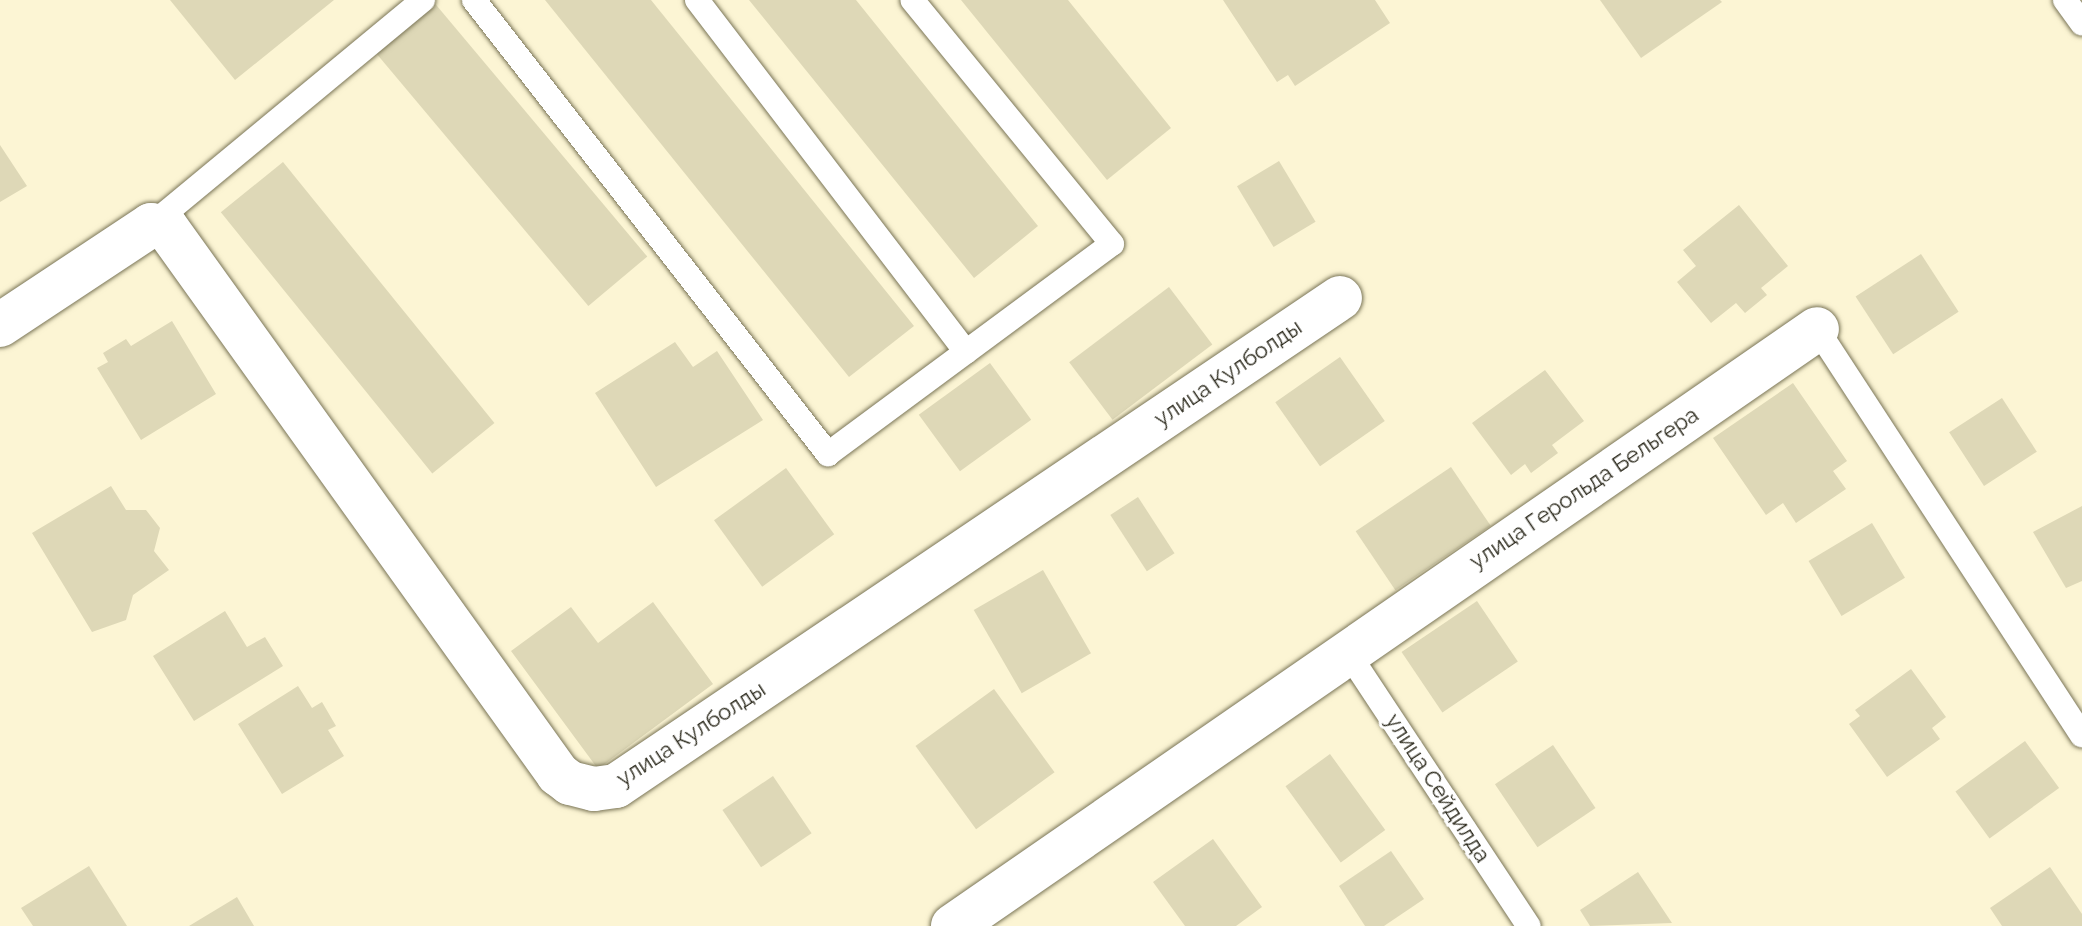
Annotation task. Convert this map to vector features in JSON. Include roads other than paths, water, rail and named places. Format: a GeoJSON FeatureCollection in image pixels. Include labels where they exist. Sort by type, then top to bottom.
{"type":"FeatureCollection","features":[{"type":"Feature","properties":{"kind":"street","name":"улица Кулболды"},"geometry":{"type":"LineString","coordinates":[[151,225],[166,227],[175,235],[558,774],[594,789],[616,786],[1340,298]]}},
{"type":"Feature","properties":{"kind":"street"},"geometry":{"type":"LineString","coordinates":[[0,325],[151,225]]}},
{"type":"Feature","properties":{"kind":"street","name":"улица Герольда Бельгера"},"geometry":{"type":"LineString","coordinates":[[953,926],[1346,650],[1817,329]]}},
{"type":"Feature","properties":{"kind":"lane"},"geometry":{"type":"LineString","coordinates":[[151,225],[423,0]]}},
{"type":"Feature","properties":{"kind":"lane"},"geometry":{"type":"LineString","coordinates":[[474,0],[828,454],[1112,244],[912,0]]}},
{"type":"Feature","properties":{"kind":"lane"},"geometry":{"type":"LineString","coordinates":[[697,0],[966,352]]}},
{"type":"Feature","properties":{"kind":"lane"},"geometry":{"type":"LineString","coordinates":[[2065,0],[2082,23]]}},
{"type":"Feature","properties":{"kind":"lane","name":"улица Герольда Бельгера"},"geometry":{"type":"LineString","coordinates":[[1817,329],[2082,735]]}},
{"type":"Feature","properties":{"kind":"lane","name":"улица Сейдилда"},"geometry":{"type":"LineString","coordinates":[[1346,650],[1529,926]]}}]}
